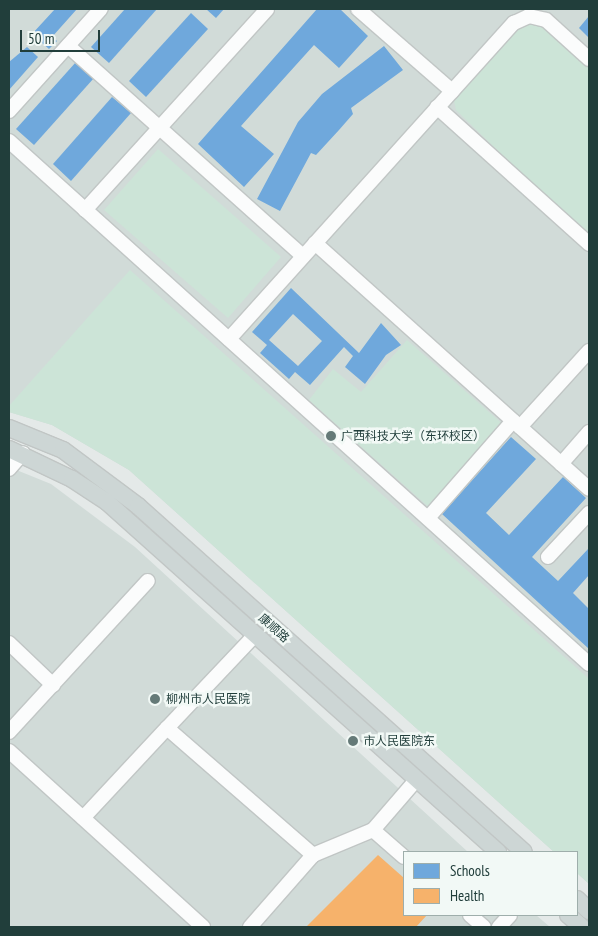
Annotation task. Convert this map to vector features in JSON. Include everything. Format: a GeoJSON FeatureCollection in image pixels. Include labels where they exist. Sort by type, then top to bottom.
{"type":"FeatureCollection","features":[{"type":"Feature","properties":{"kind":"main road","name":"康顺路"},"geometry":{"type":"LineString","coordinates":[[9,428],[63,450],[138,506],[523,851]]}},
{"type":"Feature","properties":{"kind":"main road","name":"康顺路"},"geometry":{"type":"LineString","coordinates":[[16,451],[107,502],[497,851]]}},
{"type":"Feature","properties":{"kind":"main road"},"geometry":{"type":"LineString","coordinates":[[578,900],[589,910]]}},
{"type":"Feature","properties":{"kind":"main road"},"geometry":{"type":"LineString","coordinates":[[569,916],[582,927]]}},
{"type":"Feature","properties":{"kind":"street"},"geometry":{"type":"LineString","coordinates":[[9,111],[101,9]]}},
{"type":"Feature","properties":{"kind":"street"},"geometry":{"type":"LineString","coordinates":[[85,210],[267,9]]}},
{"type":"Feature","properties":{"kind":"street"},"geometry":{"type":"LineString","coordinates":[[358,9],[452,91]]}},
{"type":"Feature","properties":{"kind":"street"},"geometry":{"type":"LineString","coordinates":[[229,339],[514,23],[529,16],[546,20],[589,59]]}},
{"type":"Feature","properties":{"kind":"street"},"geometry":{"type":"LineString","coordinates":[[68,46],[303,256]]}},
{"type":"Feature","properties":{"kind":"street"},"geometry":{"type":"LineString","coordinates":[[437,108],[589,244]]}},
{"type":"Feature","properties":{"kind":"street"},"geometry":{"type":"LineString","coordinates":[[9,141],[589,664]]}},
{"type":"Feature","properties":{"kind":"street"},"geometry":{"type":"LineString","coordinates":[[315,243],[589,489]]}},
{"type":"Feature","properties":{"kind":"street"},"geometry":{"type":"LineString","coordinates":[[428,518],[589,351]]}},
{"type":"Feature","properties":{"kind":"street"},"geometry":{"type":"LineString","coordinates":[[561,464],[589,432]]}},
{"type":"Feature","properties":{"kind":"street"},"geometry":{"type":"LineString","coordinates":[[9,469],[16,451]]}},
{"type":"Feature","properties":{"kind":"street"},"geometry":{"type":"LineString","coordinates":[[548,557],[589,513]]}},
{"type":"Feature","properties":{"kind":"street"},"geometry":{"type":"LineString","coordinates":[[9,732],[148,581]]}},
{"type":"Feature","properties":{"kind":"street"},"geometry":{"type":"LineString","coordinates":[[83,818],[255,634]]}},
{"type":"Feature","properties":{"kind":"street"},"geometry":{"type":"LineString","coordinates":[[9,643],[53,685]]}},
{"type":"Feature","properties":{"kind":"street"},"geometry":{"type":"LineString","coordinates":[[167,728],[313,856]]}},
{"type":"Feature","properties":{"kind":"street"},"geometry":{"type":"LineString","coordinates":[[9,751],[203,927]]}},
{"type":"Feature","properties":{"kind":"street"},"geometry":{"type":"LineString","coordinates":[[250,927],[313,856],[373,830],[416,779]]}},
{"type":"Feature","properties":{"kind":"street"},"geometry":{"type":"LineString","coordinates":[[373,830],[403,856]]}},
{"type":"Feature","properties":{"kind":"street"},"geometry":{"type":"LineString","coordinates":[[471,916],[484,927]]}},
{"type":"Feature","properties":{"kind":"street"},"geometry":{"type":"LineString","coordinates":[[499,927],[509,916]]}},
{"type":"Feature","properties":{"kind":"shaded area","name":"广西科技大学（东环校区）"},"geometry":{"type":"Polygon","coordinates":[[[9,9],[589,9],[589,884],[578,874],[578,851],[553,851],[129,470],[52,425],[9,412],[9,9]]]}},
{"type":"Feature","properties":{"kind":"shaded area","name":"柳州市人民医院"},"geometry":{"type":"Polygon","coordinates":[[[9,467],[51,484],[135,547],[467,851],[403,851],[403,916],[537,916],[550,927],[9,927],[9,467]]]}},
{"type":"Feature","properties":{"kind":"green space"},"geometry":{"type":"Polygon","coordinates":[[[529,16],[589,59],[589,240],[456,110],[452,91],[529,16]]]}},
{"type":"Feature","properties":{"kind":"green space"},"geometry":{"type":"Polygon","coordinates":[[[158,149],[281,257],[228,318],[104,210],[158,149]]]}},
{"type":"Feature","properties":{"kind":"green space"},"geometry":{"type":"Polygon","coordinates":[[[130,270],[589,679],[589,884],[578,874],[578,851],[553,851],[129,470],[52,425],[9,412],[9,406],[130,270]]]}},
{"type":"Feature","properties":{"kind":"green space"},"geometry":{"type":"Polygon","coordinates":[[[407,340],[506,427],[432,510],[309,400],[333,369],[361,392],[407,340]]]}},
{"type":"Feature","properties":{"kind":"building: Schools"},"geometry":{"type":"Polygon","coordinates":[[[55,9],[77,9],[52,37],[57,41],[49,49],[32,34],[55,9]]]}},
{"type":"Feature","properties":{"kind":"building: Schools"},"geometry":{"type":"Polygon","coordinates":[[[125,9],[157,9],[109,63],[91,47],[125,9]]]}},
{"type":"Feature","properties":{"kind":"building: Schools"},"geometry":{"type":"Polygon","coordinates":[[[206,9],[224,9],[216,18],[206,9]]]}},
{"type":"Feature","properties":{"kind":"building: Schools"},"geometry":{"type":"Polygon","coordinates":[[[317,9],[340,9],[368,36],[339,68],[314,45],[241,126],[274,154],[244,187],[198,144],[317,9]]]}},
{"type":"Feature","properties":{"kind":"building: Schools"},"geometry":{"type":"Polygon","coordinates":[[[191,13],[208,29],[146,97],[129,81],[191,13]]]}},
{"type":"Feature","properties":{"kind":"building: Schools"},"geometry":{"type":"Polygon","coordinates":[[[589,16],[589,38],[579,28],[589,16]]]}},
{"type":"Feature","properties":{"kind":"building: Schools"},"geometry":{"type":"Polygon","coordinates":[[[384,46],[403,70],[351,108],[353,114],[339,130],[316,155],[311,153],[280,211],[257,199],[298,122],[322,94],[384,46]]]}},
{"type":"Feature","properties":{"kind":"building: Schools"},"geometry":{"type":"Polygon","coordinates":[[[27,47],[38,57],[9,90],[9,62],[27,47]]]}},
{"type":"Feature","properties":{"kind":"building: Schools"},"geometry":{"type":"Polygon","coordinates":[[[76,62],[94,78],[34,145],[16,129],[76,62]]]}},
{"type":"Feature","properties":{"kind":"building: Schools"},"geometry":{"type":"Polygon","coordinates":[[[112,97],[131,113],[71,181],[53,164],[112,97]]]}},
{"type":"Feature","properties":{"kind":"building: Schools"},"geometry":{"type":"Polygon","coordinates":[[[291,288],[359,353],[381,323],[401,345],[386,355],[365,384],[345,367],[353,356],[344,347],[310,385],[295,372],[289,379],[260,353],[267,345],[252,332],[291,288]],[[293,314],[269,340],[298,366],[322,341],[293,314]]]}},
{"type":"Feature","properties":{"kind":"building: Schools"},"geometry":{"type":"Polygon","coordinates":[[[511,437],[536,459],[486,513],[509,535],[563,477],[586,498],[532,557],[558,581],[589,548],[589,575],[573,593],[589,609],[589,649],[442,514],[511,437]]]}},
{"type":"Feature","properties":{"kind":"building: Health"},"geometry":{"type":"Polygon","coordinates":[[[378,855],[403,877],[403,916],[426,916],[416,927],[306,927],[378,855]]]}},
{"type":"Feature","properties":{"kind":"place","name":"广西科技大学（东环校区）"},"geometry":{"type":"Point","coordinates":[331,436]}},
{"type":"Feature","properties":{"kind":"place","name":"柳州市人民医院"},"geometry":{"type":"Point","coordinates":[155,699]}},
{"type":"Feature","properties":{"kind":"place","name":"市人民医院东"},"geometry":{"type":"Point","coordinates":[353,741]}}]}
